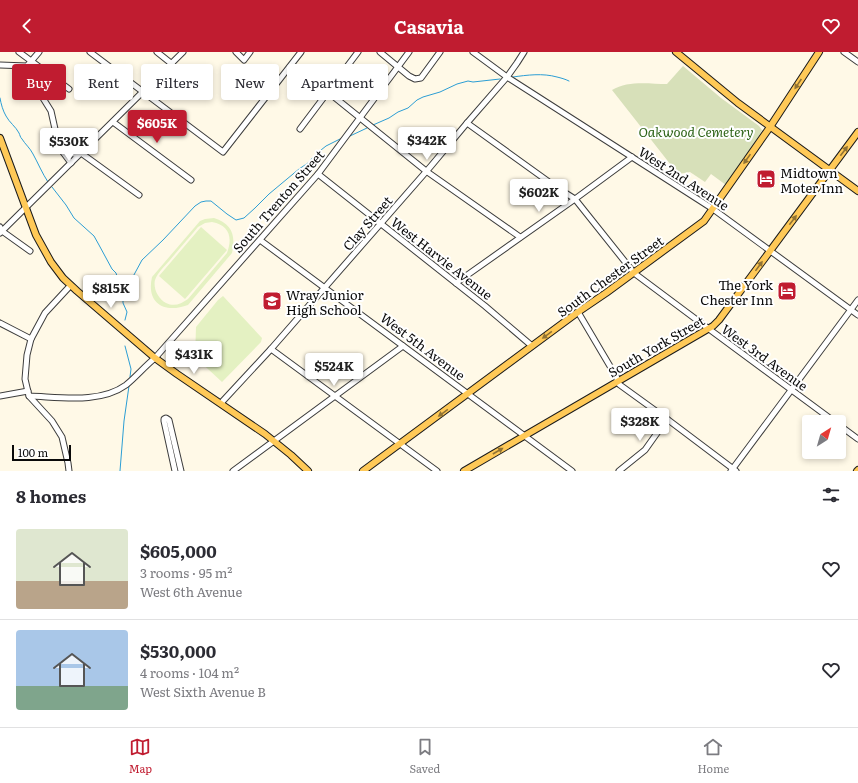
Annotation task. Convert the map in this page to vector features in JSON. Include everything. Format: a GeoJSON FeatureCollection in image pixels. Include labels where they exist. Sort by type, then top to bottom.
{"type":"FeatureCollection","features":[{"type":"Feature","properties":{"kind":"main road"},"geometry":{"type":"LineString","coordinates":[[676,52],[721,90],[858,191]]}},
{"type":"Feature","properties":{"kind":"main road","name":"South Chester Street"},"geometry":{"type":"LineString","coordinates":[[363,471],[578,312],[701,225],[770,126],[819,52]]}},
{"type":"Feature","properties":{"kind":"main road","name":"South York Street"},"geometry":{"type":"LineString","coordinates":[[464,471],[713,326],[858,132]]}},
{"type":"Feature","properties":{"kind":"main road"},"geometry":{"type":"LineString","coordinates":[[0,138],[36,235],[56,270],[70,286],[155,358],[273,441],[308,471]]}},
{"type":"Feature","properties":{"kind":"street"},"geometry":{"type":"LineString","coordinates":[[19,52],[35,64]]}},
{"type":"Feature","properties":{"kind":"street"},"geometry":{"type":"LineString","coordinates":[[0,65],[29,65],[39,52]]}},
{"type":"Feature","properties":{"kind":"street"},"geometry":{"type":"LineString","coordinates":[[90,52],[141,91]]}},
{"type":"Feature","properties":{"kind":"street"},"geometry":{"type":"LineString","coordinates":[[157,52],[172,64],[183,52]]}},
{"type":"Feature","properties":{"kind":"street"},"geometry":{"type":"LineString","coordinates":[[236,52],[244,60],[250,52]]}},
{"type":"Feature","properties":{"kind":"street"},"geometry":{"type":"LineString","coordinates":[[152,100],[223,152],[302,52]]}},
{"type":"Feature","properties":{"kind":"street"},"geometry":{"type":"LineString","coordinates":[[349,64],[358,52]]}},
{"type":"Feature","properties":{"kind":"street"},"geometry":{"type":"LineString","coordinates":[[380,52],[409,76],[415,79],[421,78],[440,52]]}},
{"type":"Feature","properties":{"kind":"street","name":"South Trenton Street"},"geometry":{"type":"LineString","coordinates":[[0,396],[29,393],[75,398],[92,397],[105,395],[126,385],[155,358],[318,174],[409,52]]}},
{"type":"Feature","properties":{"kind":"street","name":"West 2nd Avenue"},"geometry":{"type":"LineString","coordinates":[[474,52],[507,77],[713,209],[858,315]]}},
{"type":"Feature","properties":{"kind":"street","name":"Clay Street"},"geometry":{"type":"LineString","coordinates":[[221,403],[325,288],[426,171],[507,77],[524,52]]}},
{"type":"Feature","properties":{"kind":"street"},"geometry":{"type":"LineString","coordinates":[[844,52],[858,62]]}},
{"type":"Feature","properties":{"kind":"street"},"geometry":{"type":"LineString","coordinates":[[30,251],[1,230],[26,208],[141,95]]}},
{"type":"Feature","properties":{"kind":"street"},"geometry":{"type":"LineString","coordinates":[[43,100],[51,111],[61,150],[71,163]]}},
{"type":"Feature","properties":{"kind":"street"},"geometry":{"type":"LineString","coordinates":[[300,129],[322,100]]}},
{"type":"Feature","properties":{"kind":"street"},"geometry":{"type":"LineString","coordinates":[[338,100],[426,171],[520,237]]}},
{"type":"Feature","properties":{"kind":"street"},"geometry":{"type":"LineString","coordinates":[[113,122],[191,180]]}},
{"type":"Feature","properties":{"kind":"street","name":"West 3rd Avenue"},"geometry":{"type":"LineString","coordinates":[[467,123],[575,199],[634,272],[708,329],[825,415]]}},
{"type":"Feature","properties":{"kind":"street"},"geometry":{"type":"LineString","coordinates":[[61,150],[70,153],[81,153],[139,195]]}},
{"type":"Feature","properties":{"kind":"street"},"geometry":{"type":"LineString","coordinates":[[456,283],[632,157]]}},
{"type":"Feature","properties":{"kind":"street","name":"West Harvie Avenue"},"geometry":{"type":"LineString","coordinates":[[318,174],[485,306],[532,346]]}},
{"type":"Feature","properties":{"kind":"street","name":"West 5th Avenue"},"geometry":{"type":"LineString","coordinates":[[260,240],[572,471]]}},
{"type":"Feature","properties":{"kind":"street"},"geometry":{"type":"LineString","coordinates":[[69,471],[64,444],[48,416],[29,393],[24,378],[31,339],[45,313],[70,286]]}},
{"type":"Feature","properties":{"kind":"street"},"geometry":{"type":"LineString","coordinates":[[578,312],[617,378],[617,382],[668,419],[733,470],[858,300]]}},
{"type":"Feature","properties":{"kind":"street"},"geometry":{"type":"LineString","coordinates":[[0,323],[31,339]]}},
{"type":"Feature","properties":{"kind":"street"},"geometry":{"type":"LineString","coordinates":[[233,471],[404,346]]}},
{"type":"Feature","properties":{"kind":"street"},"geometry":{"type":"LineString","coordinates":[[271,349],[437,471]]}},
{"type":"Feature","properties":{"kind":"street"},"geometry":{"type":"LineString","coordinates":[[175,471],[164,421],[166,418],[169,420],[181,471]]}},
{"type":"Feature","properties":{"kind":"street"},"geometry":{"type":"LineString","coordinates":[[619,471],[645,450],[668,419]]}},
{"type":"Feature","properties":{"kind":"street"},"geometry":{"type":"LineString","coordinates":[[846,430],[858,439]]}},
{"type":"Feature","properties":{"kind":"green space","name":"Oakwood Cemetery"},"geometry":{"type":"Polygon","coordinates":[[[683,66],[721,98],[759,126],[762,130],[726,185],[711,174],[705,182],[690,172],[678,174],[612,90],[632,84],[667,84],[683,66]]]}},
{"type":"Feature","properties":{"kind":"green space"},"geometry":{"type":"Polygon","coordinates":[[[214,218],[220,220],[229,227],[233,236],[232,253],[188,305],[171,308],[164,307],[154,300],[151,286],[152,277],[200,221],[214,218]],[[212,222],[205,223],[198,227],[158,274],[155,280],[155,290],[163,301],[175,305],[188,299],[227,253],[230,242],[228,233],[226,229],[212,222]]]}},
{"type":"Feature","properties":{"kind":"green space"},"geometry":{"type":"Polygon","coordinates":[[[201,227],[227,250],[185,299],[159,276],[201,227]]]}},
{"type":"Feature","properties":{"kind":"green space"},"geometry":{"type":"Polygon","coordinates":[[[223,296],[262,338],[261,342],[222,382],[195,357],[196,327],[223,296]]]}},
{"type":"Feature","properties":{"kind":"waterway"},"geometry":{"type":"LineString","coordinates":[[513,77],[546,75],[569,81]]}},
{"type":"Feature","properties":{"kind":"waterway"},"geometry":{"type":"LineString","coordinates":[[373,125],[408,108],[423,97],[440,92],[457,84],[468,81],[473,82],[500,79]]}},
{"type":"Feature","properties":{"kind":"waterway"},"geometry":{"type":"LineString","coordinates":[[0,98],[6,116],[32,152],[48,182]]}},
{"type":"Feature","properties":{"kind":"waterway"},"geometry":{"type":"LineString","coordinates":[[350,136],[367,128]]}},
{"type":"Feature","properties":{"kind":"waterway"},"geometry":{"type":"LineString","coordinates":[[123,300],[129,284],[142,260],[195,206],[201,202],[211,201],[236,220],[244,218],[269,194],[308,163],[316,154],[326,146],[340,139]]}},
{"type":"Feature","properties":{"kind":"waterway"},"geometry":{"type":"LineString","coordinates":[[52,187],[74,218],[94,236],[112,269],[116,273],[121,297],[127,312],[125,320]]}},
{"type":"Feature","properties":{"kind":"waterway"},"geometry":{"type":"LineString","coordinates":[[125,346],[131,369],[130,377]]}},
{"type":"Feature","properties":{"kind":"waterway"},"geometry":{"type":"LineString","coordinates":[[120,471],[124,421],[129,386]]}},
{"type":"Feature","properties":{"kind":"place","name":"Midtown Moter Inn"},"geometry":{"type":"Point","coordinates":[766,179]}},
{"type":"Feature","properties":{"kind":"place","name":"The York Chester Inn"},"geometry":{"type":"Point","coordinates":[787,291]}},
{"type":"Feature","properties":{"kind":"place","name":"Wray Junior High School"},"geometry":{"type":"Point","coordinates":[272,301]}}]}
